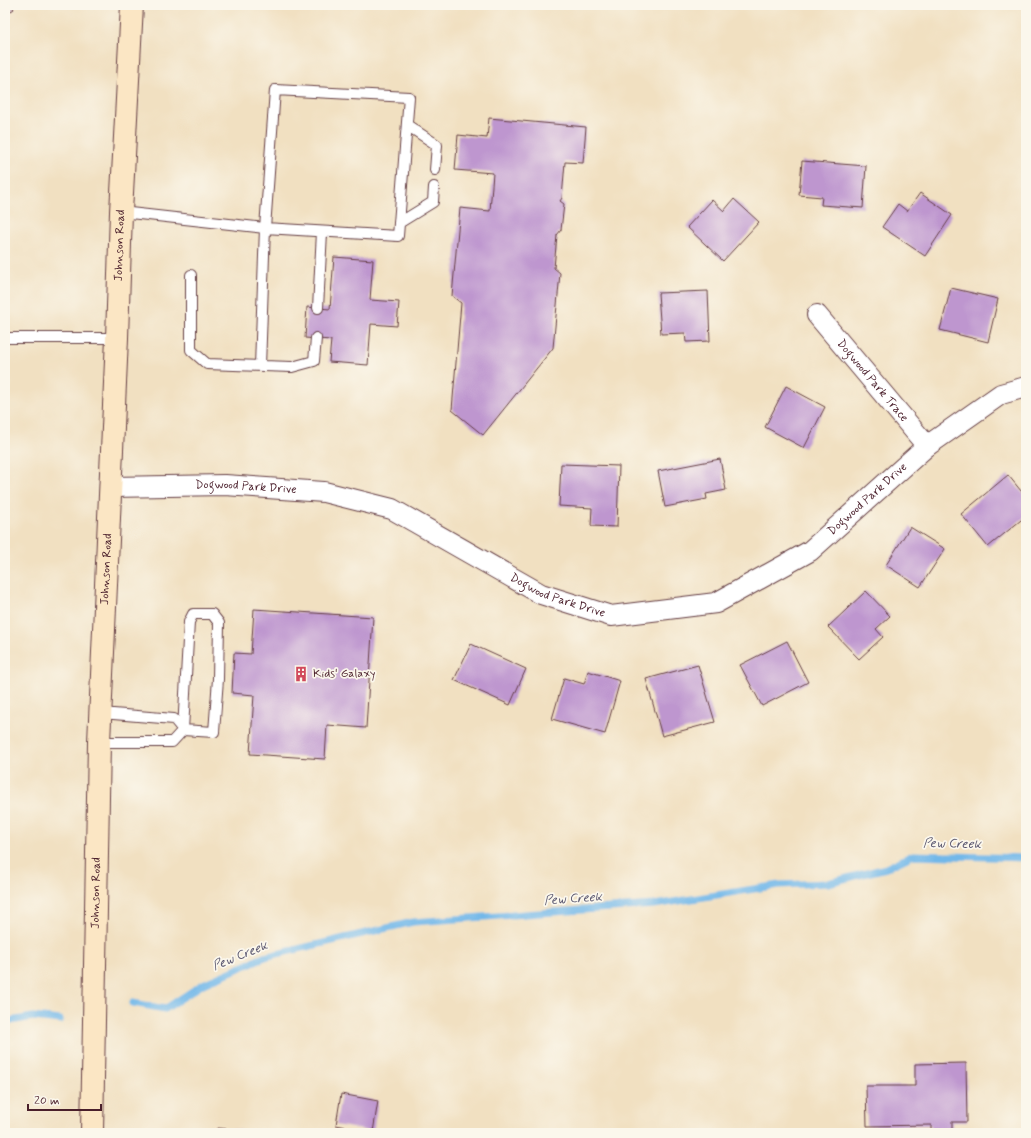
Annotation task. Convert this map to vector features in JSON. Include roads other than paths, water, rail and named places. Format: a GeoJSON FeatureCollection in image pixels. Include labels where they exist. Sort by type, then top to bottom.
{"type":"FeatureCollection","features":[{"type":"Feature","properties":{"kind":"street","name":"Johnson Road"},"geometry":{"type":"LineString","coordinates":[[92,1133],[100,713],[118,338],[121,212],[132,5]]}},
{"type":"Feature","properties":{"kind":"street","name":"Dogwood Park Trace"},"geometry":{"type":"LineString","coordinates":[[817,315],[927,446]]}},
{"type":"Feature","properties":{"kind":"street","name":"Dogwood Park Drive"},"geometry":{"type":"LineString","coordinates":[[111,487],[225,485],[324,492],[392,510],[541,594],[611,616],[716,603],[810,550],[927,446],[1001,394],[1026,387]]}},
{"type":"Feature","properties":{"kind":"lane"},"geometry":{"type":"LineString","coordinates":[[121,212],[265,228],[398,236],[409,97],[275,90],[265,228],[260,366]]}},
{"type":"Feature","properties":{"kind":"lane"},"geometry":{"type":"LineString","coordinates":[[407,125],[437,145],[435,170]]}},
{"type":"Feature","properties":{"kind":"lane"},"geometry":{"type":"LineString","coordinates":[[399,223],[433,202],[434,187]]}},
{"type":"Feature","properties":{"kind":"lane"},"geometry":{"type":"LineString","coordinates":[[318,308],[322,232]]}},
{"type":"Feature","properties":{"kind":"lane"},"geometry":{"type":"LineString","coordinates":[[190,275],[191,350],[207,364],[292,367],[314,361],[316,338]]}},
{"type":"Feature","properties":{"kind":"lane"},"geometry":{"type":"LineString","coordinates":[[5,338],[118,338]]}},
{"type":"Feature","properties":{"kind":"lane"},"geometry":{"type":"LineString","coordinates":[[99,742],[172,742],[183,730],[189,622],[193,614],[212,614],[219,623],[218,678],[214,732],[183,730],[174,719],[100,713]]}},
{"type":"Feature","properties":{"kind":"waterway","name":"Pew Creek"},"geometry":{"type":"LineString","coordinates":[[133,1003],[165,1009],[203,984],[264,957],[413,922],[654,905],[779,885],[828,883],[886,868],[913,855],[1026,858]]}},
{"type":"Feature","properties":{"kind":"waterway","name":"Pew Creek"},"geometry":{"type":"LineString","coordinates":[[5,1022],[33,1017],[60,1020]]}},
{"type":"Feature","properties":{"kind":"place","name":"Kids' Galaxy"},"geometry":{"type":"Point","coordinates":[301,674]}}]}
